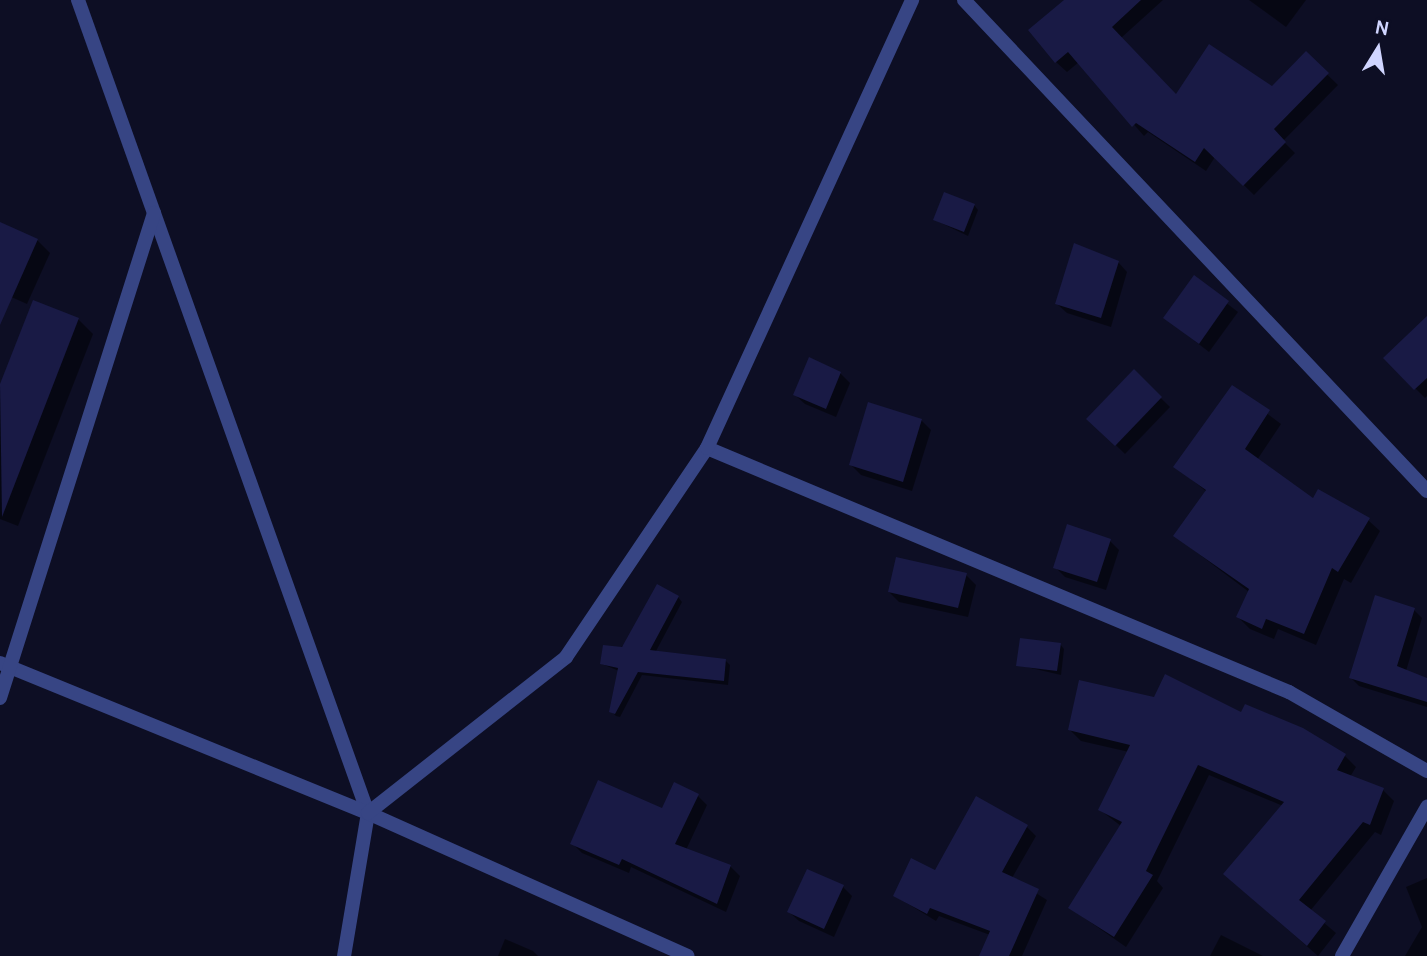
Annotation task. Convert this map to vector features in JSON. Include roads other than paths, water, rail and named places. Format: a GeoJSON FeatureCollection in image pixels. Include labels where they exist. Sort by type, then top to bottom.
{"type":"FeatureCollection","features":[{"type":"Feature","properties":{"kind":"street"},"geometry":{"type":"LineString","coordinates":[[78,0],[368,813],[344,956]]}},
{"type":"Feature","properties":{"kind":"street"},"geometry":{"type":"LineString","coordinates":[[368,813],[566,657],[707,448],[912,0]]}},
{"type":"Feature","properties":{"kind":"street"},"geometry":{"type":"LineString","coordinates":[[964,0],[1427,491]]}},
{"type":"Feature","properties":{"kind":"street"},"geometry":{"type":"LineString","coordinates":[[0,698],[6,665],[154,213]]}},
{"type":"Feature","properties":{"kind":"street"},"geometry":{"type":"LineString","coordinates":[[707,448],[1289,692],[1427,771]]}},
{"type":"Feature","properties":{"kind":"street"},"geometry":{"type":"LineString","coordinates":[[6,665],[368,813],[688,956]]}},
{"type":"Feature","properties":{"kind":"street"},"geometry":{"type":"LineString","coordinates":[[1342,956],[1427,807]]}}]}
